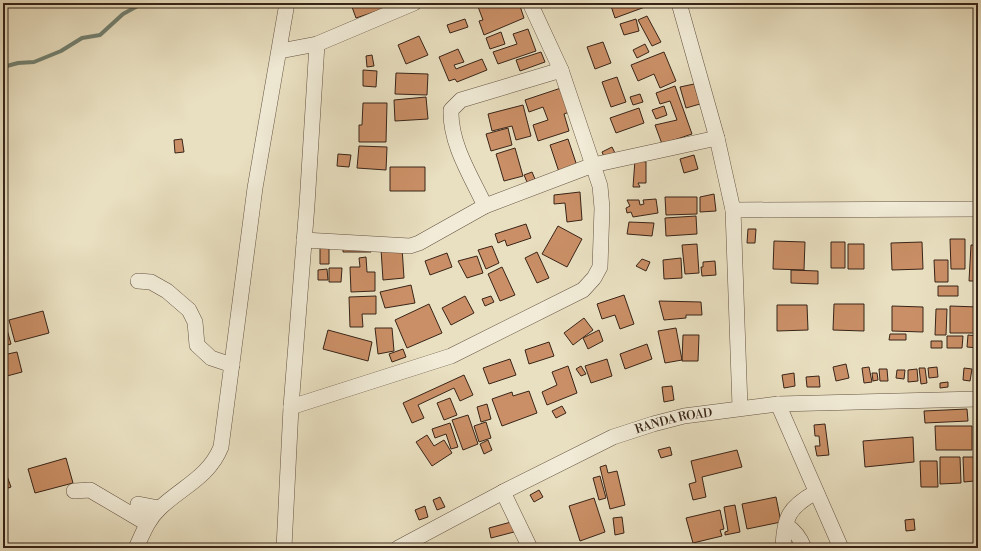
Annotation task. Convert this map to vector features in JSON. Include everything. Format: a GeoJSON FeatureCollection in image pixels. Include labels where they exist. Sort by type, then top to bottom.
{"type":"FeatureCollection","features":[{"type":"Feature","properties":{"kind":"street"},"geometry":{"type":"LineString","coordinates":[[136,548],[148,522],[159,508],[210,468],[217,458],[221,447],[255,188],[287,3]]}},
{"type":"Feature","properties":{"kind":"street"},"geometry":{"type":"LineString","coordinates":[[280,50],[317,44],[414,3]]}},
{"type":"Feature","properties":{"kind":"street"},"geometry":{"type":"LineString","coordinates":[[291,407],[451,356],[583,290],[594,278],[600,267],[602,208],[600,186],[561,70],[530,3]]}},
{"type":"Feature","properties":{"kind":"street"},"geometry":{"type":"LineString","coordinates":[[679,3],[717,138],[733,210],[740,408]]}},
{"type":"Feature","properties":{"kind":"street"},"geometry":{"type":"LineString","coordinates":[[284,548],[291,407],[317,44]]}},
{"type":"Feature","properties":{"kind":"street"},"geometry":{"type":"LineString","coordinates":[[486,206],[457,145],[451,121],[451,110],[461,100],[561,70]]}},
{"type":"Feature","properties":{"kind":"street"},"geometry":{"type":"LineString","coordinates":[[304,240],[410,246],[419,243],[486,206],[593,165],[717,138]]}},
{"type":"Feature","properties":{"kind":"street"},"geometry":{"type":"LineString","coordinates":[[733,210],[978,209]]}},
{"type":"Feature","properties":{"kind":"street"},"geometry":{"type":"LineString","coordinates":[[138,281],[151,282],[167,291],[189,310],[195,322],[197,346],[211,358],[232,365]]}},
{"type":"Feature","properties":{"kind":"street","name":"RANDA ROAD"},"geometry":{"type":"LineString","coordinates":[[398,548],[503,492],[613,437],[684,416],[778,404],[978,398]]}},
{"type":"Feature","properties":{"kind":"street"},"geometry":{"type":"LineString","coordinates":[[778,404],[841,548]]}},
{"type":"Feature","properties":{"kind":"street"},"geometry":{"type":"LineString","coordinates":[[74,491],[90,490],[142,520],[138,504],[159,508]]}},
{"type":"Feature","properties":{"kind":"street"},"geometry":{"type":"LineString","coordinates":[[503,492],[530,548]]}},
{"type":"Feature","properties":{"kind":"street"},"geometry":{"type":"LineString","coordinates":[[783,548],[784,531],[790,514],[799,501],[816,492]]}},
{"type":"Feature","properties":{"kind":"street"},"geometry":{"type":"LineString","coordinates":[[786,525],[794,530],[801,539],[804,548]]}},
{"type":"Feature","properties":{"kind":"building"},"geometry":{"type":"Polygon","coordinates":[[[366,3],[388,3],[389,7],[356,18],[352,7],[366,3]]]}},
{"type":"Feature","properties":{"kind":"building"},"geometry":{"type":"Polygon","coordinates":[[[519,3],[524,18],[484,35],[479,21],[483,20],[477,4],[519,3]]]}},
{"type":"Feature","properties":{"kind":"building"},"geometry":{"type":"Polygon","coordinates":[[[610,3],[644,3],[645,7],[615,18],[610,3]]]}},
{"type":"Feature","properties":{"kind":"building"},"geometry":{"type":"Polygon","coordinates":[[[647,16],[661,42],[652,46],[638,20],[647,16]]]}},
{"type":"Feature","properties":{"kind":"building"},"geometry":{"type":"Polygon","coordinates":[[[465,19],[468,27],[450,33],[447,25],[465,19]]]}},
{"type":"Feature","properties":{"kind":"building"},"geometry":{"type":"Polygon","coordinates":[[[636,19],[639,31],[624,35],[620,24],[636,19]]]}},
{"type":"Feature","properties":{"kind":"building"},"geometry":{"type":"Polygon","coordinates":[[[528,29],[536,51],[498,64],[493,52],[517,44],[513,34],[528,29]]]}},
{"type":"Feature","properties":{"kind":"building"},"geometry":{"type":"Polygon","coordinates":[[[501,32],[505,44],[490,49],[486,38],[501,32]]]}},
{"type":"Feature","properties":{"kind":"building"},"geometry":{"type":"Polygon","coordinates":[[[419,36],[428,55],[406,64],[398,45],[419,36]]]}},
{"type":"Feature","properties":{"kind":"building"},"geometry":{"type":"Polygon","coordinates":[[[603,42],[611,63],[595,69],[587,47],[603,42]]]}},
{"type":"Feature","properties":{"kind":"building"},"geometry":{"type":"Polygon","coordinates":[[[645,44],[649,52],[637,58],[633,50],[645,44]]]}},
{"type":"Feature","properties":{"kind":"building"},"geometry":{"type":"Polygon","coordinates":[[[458,49],[464,62],[454,65],[456,69],[482,59],[487,70],[457,82],[455,79],[449,81],[439,57],[458,49]]]}},
{"type":"Feature","properties":{"kind":"building"},"geometry":{"type":"Polygon","coordinates":[[[541,52],[545,62],[520,71],[516,60],[541,52]]]}},
{"type":"Feature","properties":{"kind":"building"},"geometry":{"type":"Polygon","coordinates":[[[664,52],[676,81],[660,88],[654,74],[638,81],[631,65],[664,52]]]}},
{"type":"Feature","properties":{"kind":"building"},"geometry":{"type":"Polygon","coordinates":[[[372,55],[374,66],[367,67],[366,56],[372,55]]]}},
{"type":"Feature","properties":{"kind":"building"},"geometry":{"type":"Polygon","coordinates":[[[363,70],[377,71],[376,87],[363,86],[363,70]]]}},
{"type":"Feature","properties":{"kind":"building"},"geometry":{"type":"Polygon","coordinates":[[[396,73],[428,74],[427,95],[395,94],[396,73]]]}},
{"type":"Feature","properties":{"kind":"building"},"geometry":{"type":"Polygon","coordinates":[[[617,77],[626,102],[611,107],[602,82],[617,77]]]}},
{"type":"Feature","properties":{"kind":"building"},"geometry":{"type":"Polygon","coordinates":[[[694,84],[700,104],[686,108],[680,87],[694,84]]]}},
{"type":"Feature","properties":{"kind":"building"},"geometry":{"type":"Polygon","coordinates":[[[675,86],[692,134],[662,144],[655,125],[677,120],[670,101],[660,104],[656,93],[675,86]]]}},
{"type":"Feature","properties":{"kind":"building"},"geometry":{"type":"Polygon","coordinates":[[[564,87],[572,111],[564,114],[569,131],[538,141],[533,125],[548,120],[543,107],[529,112],[525,100],[564,87]]]}},
{"type":"Feature","properties":{"kind":"building"},"geometry":{"type":"Polygon","coordinates":[[[640,94],[643,102],[633,105],[630,97],[640,94]]]}},
{"type":"Feature","properties":{"kind":"building"},"geometry":{"type":"Polygon","coordinates":[[[426,97],[428,119],[395,121],[394,100],[426,97]]]}},
{"type":"Feature","properties":{"kind":"building"},"geometry":{"type":"Polygon","coordinates":[[[363,103],[387,103],[386,142],[359,142],[359,125],[362,125],[363,103]]]}},
{"type":"Feature","properties":{"kind":"building"},"geometry":{"type":"Polygon","coordinates":[[[523,105],[531,136],[516,140],[512,126],[492,131],[488,114],[523,105]]]}},
{"type":"Feature","properties":{"kind":"building"},"geometry":{"type":"Polygon","coordinates":[[[664,106],[667,115],[656,119],[652,110],[664,106]]]}},
{"type":"Feature","properties":{"kind":"building"},"geometry":{"type":"Polygon","coordinates":[[[639,108],[644,123],[616,133],[610,118],[639,108]]]}},
{"type":"Feature","properties":{"kind":"building"},"geometry":{"type":"Polygon","coordinates":[[[508,128],[512,145],[491,151],[486,134],[508,128]]]}},
{"type":"Feature","properties":{"kind":"building"},"geometry":{"type":"Polygon","coordinates":[[[182,139],[184,152],[175,153],[174,140],[182,139]]]}},
{"type":"Feature","properties":{"kind":"building"},"geometry":{"type":"Polygon","coordinates":[[[568,139],[577,166],[559,172],[550,145],[568,139]]]}},
{"type":"Feature","properties":{"kind":"building"},"geometry":{"type":"Polygon","coordinates":[[[359,146],[387,147],[386,170],[357,168],[359,146]]]}},
{"type":"Feature","properties":{"kind":"building"},"geometry":{"type":"Polygon","coordinates":[[[612,147],[616,155],[605,159],[602,152],[612,147]]]}},
{"type":"Feature","properties":{"kind":"building"},"geometry":{"type":"Polygon","coordinates":[[[515,148],[523,176],[504,181],[496,154],[515,148]]]}},
{"type":"Feature","properties":{"kind":"building"},"geometry":{"type":"Polygon","coordinates":[[[338,154],[351,155],[349,167],[337,166],[338,154]]]}},
{"type":"Feature","properties":{"kind":"building"},"geometry":{"type":"Polygon","coordinates":[[[694,155],[698,169],[684,173],[680,159],[694,155]]]}},
{"type":"Feature","properties":{"kind":"building"},"geometry":{"type":"Polygon","coordinates":[[[635,160],[646,162],[646,183],[638,183],[640,187],[633,187],[635,160]]]}},
{"type":"Feature","properties":{"kind":"building"},"geometry":{"type":"Polygon","coordinates":[[[390,167],[425,167],[425,191],[390,191],[390,167]]]}},
{"type":"Feature","properties":{"kind":"building"},"geometry":{"type":"Polygon","coordinates":[[[532,172],[535,179],[527,182],[524,175],[532,172]]]}},
{"type":"Feature","properties":{"kind":"building"},"geometry":{"type":"Polygon","coordinates":[[[580,192],[582,220],[567,222],[565,203],[554,204],[554,195],[580,192]]]}},
{"type":"Feature","properties":{"kind":"building"},"geometry":{"type":"Polygon","coordinates":[[[714,194],[716,211],[700,212],[700,197],[714,194]]]}},
{"type":"Feature","properties":{"kind":"building"},"geometry":{"type":"Polygon","coordinates":[[[665,197],[697,197],[697,214],[666,215],[665,197]]]}},
{"type":"Feature","properties":{"kind":"building"},"geometry":{"type":"Polygon","coordinates":[[[656,199],[658,213],[633,217],[631,212],[627,213],[626,208],[630,206],[627,200],[639,200],[640,205],[644,204],[643,200],[656,199]]]}},
{"type":"Feature","properties":{"kind":"building"},"geometry":{"type":"Polygon","coordinates":[[[696,216],[697,234],[666,236],[665,218],[696,216]]]}},
{"type":"Feature","properties":{"kind":"building"},"geometry":{"type":"Polygon","coordinates":[[[629,222],[654,223],[652,236],[627,234],[629,222]]]}},
{"type":"Feature","properties":{"kind":"building"},"geometry":{"type":"Polygon","coordinates":[[[526,224],[531,238],[507,246],[505,240],[498,243],[495,234],[526,224]]]}},
{"type":"Feature","properties":{"kind":"building"},"geometry":{"type":"Polygon","coordinates":[[[558,226],[582,239],[567,267],[542,254],[558,226]]]}},
{"type":"Feature","properties":{"kind":"building"},"geometry":{"type":"Polygon","coordinates":[[[748,229],[756,229],[755,243],[747,243],[748,229]]]}},
{"type":"Feature","properties":{"kind":"building"},"geometry":{"type":"Polygon","coordinates":[[[950,239],[965,239],[965,269],[951,269],[950,239]]]}},
{"type":"Feature","properties":{"kind":"building"},"geometry":{"type":"Polygon","coordinates":[[[774,241],[805,242],[804,270],[773,269],[774,241]]]}},
{"type":"Feature","properties":{"kind":"building"},"geometry":{"type":"Polygon","coordinates":[[[831,242],[845,242],[845,268],[831,268],[831,242]]]}},
{"type":"Feature","properties":{"kind":"building"},"geometry":{"type":"Polygon","coordinates":[[[922,242],[923,269],[892,270],[891,243],[922,242]]]}},
{"type":"Feature","properties":{"kind":"building"},"geometry":{"type":"Polygon","coordinates":[[[343,244],[371,244],[371,252],[343,252],[343,244]]]}},
{"type":"Feature","properties":{"kind":"building"},"geometry":{"type":"Polygon","coordinates":[[[697,244],[699,273],[685,274],[682,245],[697,244]]]}},
{"type":"Feature","properties":{"kind":"building"},"geometry":{"type":"Polygon","coordinates":[[[848,244],[864,244],[864,269],[848,269],[848,244]]]}},
{"type":"Feature","properties":{"kind":"building"},"geometry":{"type":"Polygon","coordinates":[[[971,245],[978,245],[978,281],[969,281],[971,245]]]}},
{"type":"Feature","properties":{"kind":"building"},"geometry":{"type":"Polygon","coordinates":[[[320,246],[329,246],[329,264],[320,264],[320,246]]]}},
{"type":"Feature","properties":{"kind":"building"},"geometry":{"type":"Polygon","coordinates":[[[492,246],[499,263],[486,269],[478,250],[492,246]]]}},
{"type":"Feature","properties":{"kind":"building"},"geometry":{"type":"Polygon","coordinates":[[[402,247],[404,278],[383,280],[381,249],[402,247]]]}},
{"type":"Feature","properties":{"kind":"building"},"geometry":{"type":"Polygon","coordinates":[[[537,252],[549,278],[537,283],[525,258],[537,252]]]}},
{"type":"Feature","properties":{"kind":"building"},"geometry":{"type":"Polygon","coordinates":[[[447,253],[452,267],[430,275],[425,261],[447,253]]]}},
{"type":"Feature","properties":{"kind":"building"},"geometry":{"type":"Polygon","coordinates":[[[477,256],[483,273],[467,278],[458,261],[477,256]]]}},
{"type":"Feature","properties":{"kind":"building"},"geometry":{"type":"Polygon","coordinates":[[[366,257],[367,272],[375,272],[375,291],[351,292],[350,267],[360,267],[359,258],[366,257]]]}},
{"type":"Feature","properties":{"kind":"building"},"geometry":{"type":"Polygon","coordinates":[[[681,258],[682,278],[664,279],[663,260],[681,258]]]}},
{"type":"Feature","properties":{"kind":"building"},"geometry":{"type":"Polygon","coordinates":[[[642,259],[650,262],[646,271],[636,266],[642,259]]]}},
{"type":"Feature","properties":{"kind":"building"},"geometry":{"type":"Polygon","coordinates":[[[934,260],[948,260],[948,282],[935,282],[934,260]]]}},
{"type":"Feature","properties":{"kind":"building"},"geometry":{"type":"Polygon","coordinates":[[[715,261],[716,275],[702,276],[701,267],[703,267],[703,262],[715,261]]]}},
{"type":"Feature","properties":{"kind":"building"},"geometry":{"type":"Polygon","coordinates":[[[502,267],[515,295],[500,301],[488,274],[502,267]]]}},
{"type":"Feature","properties":{"kind":"building"},"geometry":{"type":"Polygon","coordinates":[[[329,268],[342,268],[341,282],[329,282],[329,268]]]}},
{"type":"Feature","properties":{"kind":"building"},"geometry":{"type":"Polygon","coordinates":[[[327,269],[328,280],[318,280],[318,270],[327,269]]]}},
{"type":"Feature","properties":{"kind":"building"},"geometry":{"type":"Polygon","coordinates":[[[791,270],[818,271],[818,284],[791,283],[791,270]]]}},
{"type":"Feature","properties":{"kind":"building"},"geometry":{"type":"Polygon","coordinates":[[[411,285],[415,303],[385,308],[380,292],[411,285]]]}},
{"type":"Feature","properties":{"kind":"building"},"geometry":{"type":"Polygon","coordinates":[[[938,286],[958,286],[958,296],[938,296],[938,286]]]}},
{"type":"Feature","properties":{"kind":"building"},"geometry":{"type":"Polygon","coordinates":[[[624,295],[634,324],[620,329],[615,315],[602,319],[597,304],[624,295]]]}},
{"type":"Feature","properties":{"kind":"building"},"geometry":{"type":"Polygon","coordinates":[[[376,296],[376,314],[362,314],[363,327],[350,327],[349,297],[376,296]]]}},
{"type":"Feature","properties":{"kind":"building"},"geometry":{"type":"Polygon","coordinates":[[[465,296],[474,313],[451,325],[442,308],[465,296]]]}},
{"type":"Feature","properties":{"kind":"building"},"geometry":{"type":"Polygon","coordinates":[[[491,296],[494,302],[485,306],[482,299],[491,296]]]}},
{"type":"Feature","properties":{"kind":"building"},"geometry":{"type":"Polygon","coordinates":[[[659,301],[701,302],[702,315],[686,315],[686,318],[664,320],[659,301]]]}},
{"type":"Feature","properties":{"kind":"building"},"geometry":{"type":"Polygon","coordinates":[[[429,304],[442,333],[407,348],[395,320],[429,304]]]}},
{"type":"Feature","properties":{"kind":"building"},"geometry":{"type":"Polygon","coordinates":[[[834,304],[864,304],[864,331],[833,330],[834,304]]]}},
{"type":"Feature","properties":{"kind":"building"},"geometry":{"type":"Polygon","coordinates":[[[777,305],[807,305],[808,330],[777,331],[777,305]]]}},
{"type":"Feature","properties":{"kind":"building"},"geometry":{"type":"Polygon","coordinates":[[[892,306],[923,307],[923,332],[892,331],[892,306]]]}},
{"type":"Feature","properties":{"kind":"building"},"geometry":{"type":"Polygon","coordinates":[[[950,306],[978,307],[978,333],[950,333],[950,306]]]}},
{"type":"Feature","properties":{"kind":"building"},"geometry":{"type":"Polygon","coordinates":[[[936,309],[947,309],[946,335],[935,335],[936,309]]]}},
{"type":"Feature","properties":{"kind":"building"},"geometry":{"type":"Polygon","coordinates":[[[43,311],[49,333],[15,342],[9,320],[43,311]]]}},
{"type":"Feature","properties":{"kind":"building"},"geometry":{"type":"Polygon","coordinates":[[[584,318],[593,330],[573,345],[564,333],[584,318]]]}},
{"type":"Feature","properties":{"kind":"building"},"geometry":{"type":"Polygon","coordinates":[[[3,322],[5,322],[11,344],[3,346],[3,322]]]}},
{"type":"Feature","properties":{"kind":"building"},"geometry":{"type":"Polygon","coordinates":[[[375,328],[392,328],[394,351],[378,354],[375,328]]]}},
{"type":"Feature","properties":{"kind":"building"},"geometry":{"type":"Polygon","coordinates":[[[676,328],[682,360],[665,363],[658,331],[676,328]]]}},
{"type":"Feature","properties":{"kind":"building"},"geometry":{"type":"Polygon","coordinates":[[[328,330],[372,342],[368,361],[323,349],[328,330]]]}},
{"type":"Feature","properties":{"kind":"building"},"geometry":{"type":"Polygon","coordinates":[[[599,330],[603,341],[588,349],[583,338],[599,330]]]}},
{"type":"Feature","properties":{"kind":"building"},"geometry":{"type":"Polygon","coordinates":[[[890,334],[906,334],[906,340],[889,340],[890,334]]]}},
{"type":"Feature","properties":{"kind":"building"},"geometry":{"type":"Polygon","coordinates":[[[683,335],[699,335],[698,361],[682,361],[683,335]]]}},
{"type":"Feature","properties":{"kind":"building"},"geometry":{"type":"Polygon","coordinates":[[[968,335],[978,336],[978,348],[967,347],[968,335]]]}},
{"type":"Feature","properties":{"kind":"building"},"geometry":{"type":"Polygon","coordinates":[[[947,336],[963,336],[962,348],[947,348],[947,336]]]}},
{"type":"Feature","properties":{"kind":"building"},"geometry":{"type":"Polygon","coordinates":[[[931,341],[942,341],[942,348],[931,348],[931,341]]]}},
{"type":"Feature","properties":{"kind":"building"},"geometry":{"type":"Polygon","coordinates":[[[549,342],[554,356],[529,364],[525,350],[549,342]]]}},
{"type":"Feature","properties":{"kind":"building"},"geometry":{"type":"Polygon","coordinates":[[[647,344],[652,359],[625,369],[620,354],[647,344]]]}},
{"type":"Feature","properties":{"kind":"building"},"geometry":{"type":"Polygon","coordinates":[[[403,349],[406,357],[392,362],[389,354],[403,349]]]}},
{"type":"Feature","properties":{"kind":"building"},"geometry":{"type":"Polygon","coordinates":[[[17,352],[22,372],[7,376],[3,355],[17,352]]]}},
{"type":"Feature","properties":{"kind":"building"},"geometry":{"type":"Polygon","coordinates":[[[510,359],[516,375],[489,384],[483,368],[510,359]]]}},
{"type":"Feature","properties":{"kind":"building"},"geometry":{"type":"Polygon","coordinates":[[[607,359],[612,376],[591,383],[585,366],[607,359]]]}},
{"type":"Feature","properties":{"kind":"building"},"geometry":{"type":"Polygon","coordinates":[[[846,364],[849,378],[836,381],[833,367],[846,364]]]}},
{"type":"Feature","properties":{"kind":"building"},"geometry":{"type":"Polygon","coordinates":[[[568,366],[577,393],[547,405],[542,392],[557,385],[552,372],[568,366]]]}},
{"type":"Feature","properties":{"kind":"building"},"geometry":{"type":"Polygon","coordinates":[[[581,366],[586,374],[581,376],[576,369],[581,366]]]}},
{"type":"Feature","properties":{"kind":"building"},"geometry":{"type":"Polygon","coordinates":[[[869,367],[872,382],[864,383],[862,368],[869,367]]]}},
{"type":"Feature","properties":{"kind":"building"},"geometry":{"type":"Polygon","coordinates":[[[937,367],[938,377],[929,378],[928,368],[937,367]]]}},
{"type":"Feature","properties":{"kind":"building"},"geometry":{"type":"Polygon","coordinates":[[[919,368],[925,368],[927,383],[921,384],[919,368]]]}},
{"type":"Feature","properties":{"kind":"building"},"geometry":{"type":"Polygon","coordinates":[[[964,368],[972,369],[970,381],[963,380],[964,368]]]}},
{"type":"Feature","properties":{"kind":"building"},"geometry":{"type":"Polygon","coordinates":[[[879,369],[887,369],[888,381],[880,381],[879,369]]]}},
{"type":"Feature","properties":{"kind":"building"},"geometry":{"type":"Polygon","coordinates":[[[917,369],[918,381],[908,382],[908,370],[917,369]]]}},
{"type":"Feature","properties":{"kind":"building"},"geometry":{"type":"Polygon","coordinates":[[[897,370],[905,370],[904,379],[896,378],[897,370]]]}},
{"type":"Feature","properties":{"kind":"building"},"geometry":{"type":"Polygon","coordinates":[[[794,373],[795,386],[784,388],[782,375],[794,373]]]}},
{"type":"Feature","properties":{"kind":"building"},"geometry":{"type":"Polygon","coordinates":[[[872,373],[877,373],[878,380],[873,381],[872,373]]]}},
{"type":"Feature","properties":{"kind":"building"},"geometry":{"type":"Polygon","coordinates":[[[464,375],[473,395],[460,401],[454,388],[418,405],[424,418],[412,423],[403,403],[464,375]]]}},
{"type":"Feature","properties":{"kind":"building"},"geometry":{"type":"Polygon","coordinates":[[[819,376],[820,387],[807,387],[806,377],[819,376]]]}},
{"type":"Feature","properties":{"kind":"building"},"geometry":{"type":"Polygon","coordinates":[[[948,382],[948,387],[940,388],[940,383],[948,382]]]}},
{"type":"Feature","properties":{"kind":"building"},"geometry":{"type":"Polygon","coordinates":[[[672,386],[674,400],[664,402],[662,387],[672,386]]]}},
{"type":"Feature","properties":{"kind":"building"},"geometry":{"type":"Polygon","coordinates":[[[529,391],[537,413],[502,426],[492,399],[512,392],[513,396],[529,391]]]}},
{"type":"Feature","properties":{"kind":"building"},"geometry":{"type":"Polygon","coordinates":[[[450,398],[457,415],[444,420],[437,403],[450,398]]]}},
{"type":"Feature","properties":{"kind":"building"},"geometry":{"type":"Polygon","coordinates":[[[487,404],[491,419],[481,422],[477,407],[487,404]]]}},
{"type":"Feature","properties":{"kind":"building"},"geometry":{"type":"Polygon","coordinates":[[[562,406],[566,413],[556,418],[552,411],[562,406]]]}},
{"type":"Feature","properties":{"kind":"building"},"geometry":{"type":"Polygon","coordinates":[[[967,409],[968,421],[925,423],[924,411],[967,409]]]}},
{"type":"Feature","properties":{"kind":"building"},"geometry":{"type":"Polygon","coordinates":[[[976,410],[978,410],[978,424],[976,424],[976,410]]]}},
{"type":"Feature","properties":{"kind":"building"},"geometry":{"type":"Polygon","coordinates":[[[468,415],[478,444],[463,450],[452,420],[468,415]]]}},
{"type":"Feature","properties":{"kind":"building"},"geometry":{"type":"Polygon","coordinates":[[[486,422],[491,438],[479,442],[474,426],[486,422]]]}},
{"type":"Feature","properties":{"kind":"building"},"geometry":{"type":"Polygon","coordinates":[[[450,423],[458,447],[451,449],[446,434],[435,438],[432,429],[450,423]]]}},
{"type":"Feature","properties":{"kind":"building"},"geometry":{"type":"Polygon","coordinates":[[[825,424],[829,455],[817,456],[815,446],[820,446],[819,436],[815,436],[814,425],[825,424]]]}},
{"type":"Feature","properties":{"kind":"building"},"geometry":{"type":"Polygon","coordinates":[[[935,426],[972,426],[972,450],[936,450],[935,426]]]}},
{"type":"Feature","properties":{"kind":"building"},"geometry":{"type":"Polygon","coordinates":[[[427,435],[434,446],[444,440],[452,453],[432,466],[416,442],[427,435]]]}},
{"type":"Feature","properties":{"kind":"building"},"geometry":{"type":"Polygon","coordinates":[[[913,437],[914,462],[865,467],[863,441],[913,437]]]}},
{"type":"Feature","properties":{"kind":"building"},"geometry":{"type":"Polygon","coordinates":[[[488,440],[492,450],[484,454],[480,444],[488,440]]]}},
{"type":"Feature","properties":{"kind":"building"},"geometry":{"type":"Polygon","coordinates":[[[670,447],[672,455],[661,458],[658,450],[670,447]]]}},
{"type":"Feature","properties":{"kind":"building"},"geometry":{"type":"Polygon","coordinates":[[[737,450],[742,467],[702,477],[706,497],[693,500],[689,484],[696,482],[691,461],[737,450]]]}},
{"type":"Feature","properties":{"kind":"building"},"geometry":{"type":"Polygon","coordinates":[[[940,457],[960,457],[961,483],[940,484],[940,457]]]}},
{"type":"Feature","properties":{"kind":"building"},"geometry":{"type":"Polygon","coordinates":[[[963,457],[974,457],[974,481],[964,482],[963,457]]]}},
{"type":"Feature","properties":{"kind":"building"},"geometry":{"type":"Polygon","coordinates":[[[66,458],[73,483],[35,493],[28,469],[66,458]]]}},
{"type":"Feature","properties":{"kind":"building"},"geometry":{"type":"Polygon","coordinates":[[[920,461],[937,461],[938,487],[921,487],[920,461]]]}},
{"type":"Feature","properties":{"kind":"building"},"geometry":{"type":"Polygon","coordinates":[[[3,465],[11,487],[3,490],[3,465]]]}},
{"type":"Feature","properties":{"kind":"building"},"geometry":{"type":"Polygon","coordinates":[[[606,465],[608,473],[617,471],[625,505],[610,509],[600,467],[606,465]]]}},
{"type":"Feature","properties":{"kind":"building"},"geometry":{"type":"Polygon","coordinates":[[[600,476],[606,498],[599,500],[593,478],[600,476]]]}},
{"type":"Feature","properties":{"kind":"building"},"geometry":{"type":"Polygon","coordinates":[[[539,490],[543,497],[534,502],[530,495],[539,490]]]}},
{"type":"Feature","properties":{"kind":"building"},"geometry":{"type":"Polygon","coordinates":[[[440,497],[445,507],[437,510],[433,500],[440,497]]]}},
{"type":"Feature","properties":{"kind":"building"},"geometry":{"type":"Polygon","coordinates":[[[776,497],[781,522],[747,529],[742,504],[776,497]]]}},
{"type":"Feature","properties":{"kind":"building"},"geometry":{"type":"Polygon","coordinates":[[[594,498],[605,532],[580,541],[569,506],[594,498]]]}},
{"type":"Feature","properties":{"kind":"building"},"geometry":{"type":"Polygon","coordinates":[[[735,505],[740,532],[725,535],[725,532],[728,531],[724,507],[735,505]]]}},
{"type":"Feature","properties":{"kind":"building"},"geometry":{"type":"Polygon","coordinates":[[[425,506],[428,517],[419,520],[415,510],[425,506]]]}},
{"type":"Feature","properties":{"kind":"building"},"geometry":{"type":"Polygon","coordinates":[[[720,510],[724,529],[720,530],[722,536],[693,543],[686,518],[720,510]]]}},
{"type":"Feature","properties":{"kind":"building"},"geometry":{"type":"Polygon","coordinates":[[[622,517],[624,533],[615,535],[613,518],[622,517]]]}},
{"type":"Feature","properties":{"kind":"building"},"geometry":{"type":"Polygon","coordinates":[[[914,519],[915,530],[906,531],[905,520],[914,519]]]}},
{"type":"Feature","properties":{"kind":"building"},"geometry":{"type":"Polygon","coordinates":[[[511,522],[514,532],[491,538],[489,528],[511,522]]]}},
{"type":"Feature","properties":{"kind":"waterway"},"geometry":{"type":"LineString","coordinates":[[3,67],[18,63],[34,62],[61,51],[82,38],[100,35],[123,14],[143,3]]}}]}
